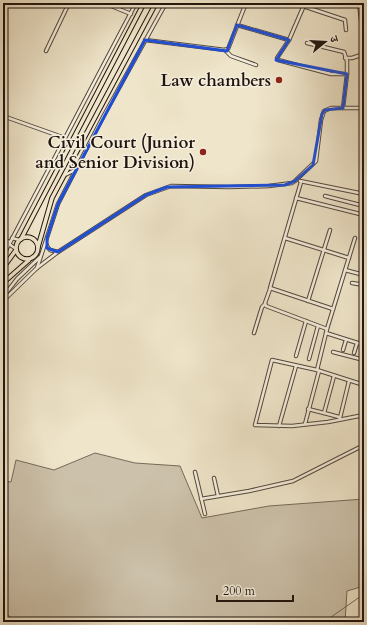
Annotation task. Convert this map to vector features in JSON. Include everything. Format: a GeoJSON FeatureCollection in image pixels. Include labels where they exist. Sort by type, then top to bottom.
{"type":"FeatureCollection","features":[{"type":"Feature","properties":{"kind":"main road"},"geometry":{"type":"LineString","coordinates":[[3,268],[16,249],[16,244],[144,3]]}},
{"type":"Feature","properties":{"kind":"main road"},"geometry":{"type":"LineString","coordinates":[[3,283],[37,253],[52,198],[156,3]]}},
{"type":"Feature","properties":{"kind":"main road"},"geometry":{"type":"LineString","coordinates":[[20,239],[26,237],[31,238],[36,241],[38,248]]}},
{"type":"Feature","properties":{"kind":"main road"},"geometry":{"type":"LineString","coordinates":[[16,249],[21,258],[30,259]]}},
{"type":"Feature","properties":{"kind":"street"},"geometry":{"type":"LineString","coordinates":[[46,51],[69,3]]}},
{"type":"Feature","properties":{"kind":"street"},"geometry":{"type":"LineString","coordinates":[[104,3],[130,14]]}},
{"type":"Feature","properties":{"kind":"street"},"geometry":{"type":"LineString","coordinates":[[3,256],[136,3]]}},
{"type":"Feature","properties":{"kind":"street"},"geometry":{"type":"LineString","coordinates":[[38,268],[58,204],[98,126],[166,3]]}},
{"type":"Feature","properties":{"kind":"street"},"geometry":{"type":"LineString","coordinates":[[226,50],[228,49],[246,3]]}},
{"type":"Feature","properties":{"kind":"street"},"geometry":{"type":"LineString","coordinates":[[305,3],[289,40],[277,58],[278,60],[329,73],[347,74]]}},
{"type":"Feature","properties":{"kind":"street"},"geometry":{"type":"LineString","coordinates":[[315,3],[338,3]]}},
{"type":"Feature","properties":{"kind":"street"},"geometry":{"type":"LineString","coordinates":[[358,3],[362,36]]}},
{"type":"Feature","properties":{"kind":"street"},"geometry":{"type":"LineString","coordinates":[[303,6],[345,20],[346,30]]}},
{"type":"Feature","properties":{"kind":"street"},"geometry":{"type":"LineString","coordinates":[[238,25],[289,40]]}},
{"type":"Feature","properties":{"kind":"street"},"geometry":{"type":"LineString","coordinates":[[145,40],[226,50],[231,56],[256,66]]}},
{"type":"Feature","properties":{"kind":"street"},"geometry":{"type":"LineString","coordinates":[[307,43],[344,51],[347,74],[344,108]]}},
{"type":"Feature","properties":{"kind":"street"},"geometry":{"type":"LineString","coordinates":[[345,58],[352,58],[364,54]]}},
{"type":"Feature","properties":{"kind":"street"},"geometry":{"type":"LineString","coordinates":[[3,301],[38,268],[58,252],[146,195],[167,187],[269,186],[285,185],[296,181],[316,161],[321,120],[324,111],[331,108],[364,108]]}},
{"type":"Feature","properties":{"kind":"street"},"geometry":{"type":"LineString","coordinates":[[3,116],[65,138]]}},
{"type":"Feature","properties":{"kind":"street"},"geometry":{"type":"LineString","coordinates":[[65,175],[76,170]]}},
{"type":"Feature","properties":{"kind":"street"},"geometry":{"type":"LineString","coordinates":[[296,181],[364,194]]}},
{"type":"Feature","properties":{"kind":"street"},"geometry":{"type":"LineString","coordinates":[[254,333],[270,288],[301,182]]}},
{"type":"Feature","properties":{"kind":"street"},"geometry":{"type":"LineString","coordinates":[[325,196],[364,206]]}},
{"type":"Feature","properties":{"kind":"street"},"geometry":{"type":"LineString","coordinates":[[296,198],[364,215]]}},
{"type":"Feature","properties":{"kind":"street"},"geometry":{"type":"LineString","coordinates":[[308,301],[330,230]]}},
{"type":"Feature","properties":{"kind":"street"},"geometry":{"type":"LineString","coordinates":[[12,238],[20,239]]}},
{"type":"Feature","properties":{"kind":"street"},"geometry":{"type":"LineString","coordinates":[[47,238],[47,248],[53,252],[58,252]]}},
{"type":"Feature","properties":{"kind":"street"},"geometry":{"type":"LineString","coordinates":[[285,238],[349,258]]}},
{"type":"Feature","properties":{"kind":"street"},"geometry":{"type":"LineString","coordinates":[[305,424],[327,329],[354,238]]}},
{"type":"Feature","properties":{"kind":"street"},"geometry":{"type":"LineString","coordinates":[[3,240],[16,249]]}},
{"type":"Feature","properties":{"kind":"street"},"geometry":{"type":"LineString","coordinates":[[3,297],[17,279],[41,256]]}},
{"type":"Feature","properties":{"kind":"street"},"geometry":{"type":"LineString","coordinates":[[345,270],[364,275]]}},
{"type":"Feature","properties":{"kind":"street"},"geometry":{"type":"LineString","coordinates":[[352,283],[364,285]]}},
{"type":"Feature","properties":{"kind":"street"},"geometry":{"type":"LineString","coordinates":[[270,288],[333,309]]}},
{"type":"Feature","properties":{"kind":"street"},"geometry":{"type":"LineString","coordinates":[[265,304],[327,329]]}},
{"type":"Feature","properties":{"kind":"street"},"geometry":{"type":"LineString","coordinates":[[296,356],[306,321]]}},
{"type":"Feature","properties":{"kind":"street"},"geometry":{"type":"LineString","coordinates":[[309,359],[318,326]]}},
{"type":"Feature","properties":{"kind":"street"},"geometry":{"type":"LineString","coordinates":[[326,333],[364,345]]}},
{"type":"Feature","properties":{"kind":"street"},"geometry":{"type":"LineString","coordinates":[[343,350],[346,340]]}},
{"type":"Feature","properties":{"kind":"street"},"geometry":{"type":"LineString","coordinates":[[354,353],[357,343]]}},
{"type":"Feature","properties":{"kind":"street"},"geometry":{"type":"LineString","coordinates":[[333,352],[364,360]]}},
{"type":"Feature","properties":{"kind":"street"},"geometry":{"type":"LineString","coordinates":[[364,384],[349,381],[318,370],[272,360],[255,425],[279,426],[305,424],[364,414]]}},
{"type":"Feature","properties":{"kind":"street"},"geometry":{"type":"LineString","coordinates":[[279,426],[296,366]]}},
{"type":"Feature","properties":{"kind":"street"},"geometry":{"type":"LineString","coordinates":[[324,413],[334,376]]}},
{"type":"Feature","properties":{"kind":"street"},"geometry":{"type":"LineString","coordinates":[[340,419],[349,381]]}},
{"type":"Feature","properties":{"kind":"street"},"geometry":{"type":"LineString","coordinates":[[308,409],[340,419]]}},
{"type":"Feature","properties":{"kind":"street"},"geometry":{"type":"LineString","coordinates":[[201,499],[293,481],[364,445]]}},
{"type":"Feature","properties":{"kind":"street"},"geometry":{"type":"LineString","coordinates":[[195,472],[205,514]]}},
{"type":"Feature","properties":{"kind":"street"},"geometry":{"type":"LineString","coordinates":[[214,478],[218,496]]}},
{"type":"Feature","properties":{"kind":"highlighted area"},"geometry":{"type":"Polygon","coordinates":[[[237,25],[289,40],[276,60],[347,74],[343,108],[325,110],[322,114],[313,165],[295,181],[285,185],[167,187],[146,195],[58,252],[47,248],[47,238],[58,204],[145,40],[227,51],[237,25]]]}},
{"type":"Feature","properties":{"kind":"shaded area"},"geometry":{"type":"Polygon","coordinates":[[[95,453],[135,463],[180,466],[202,518],[269,506],[364,499],[364,586],[347,591],[345,622],[15,622],[3,610],[3,481],[11,482],[16,460],[54,470],[95,453]]]}},
{"type":"Feature","properties":{"kind":"waterway"},"geometry":{"type":"LineString","coordinates":[[324,622],[364,594]]}},
{"type":"Feature","properties":{"kind":"place","name":"Law chambers"},"geometry":{"type":"Point","coordinates":[279,80]}},
{"type":"Feature","properties":{"kind":"place","name":"Civil Court (Junior and Senior Division)"},"geometry":{"type":"Point","coordinates":[203,152]}}]}
